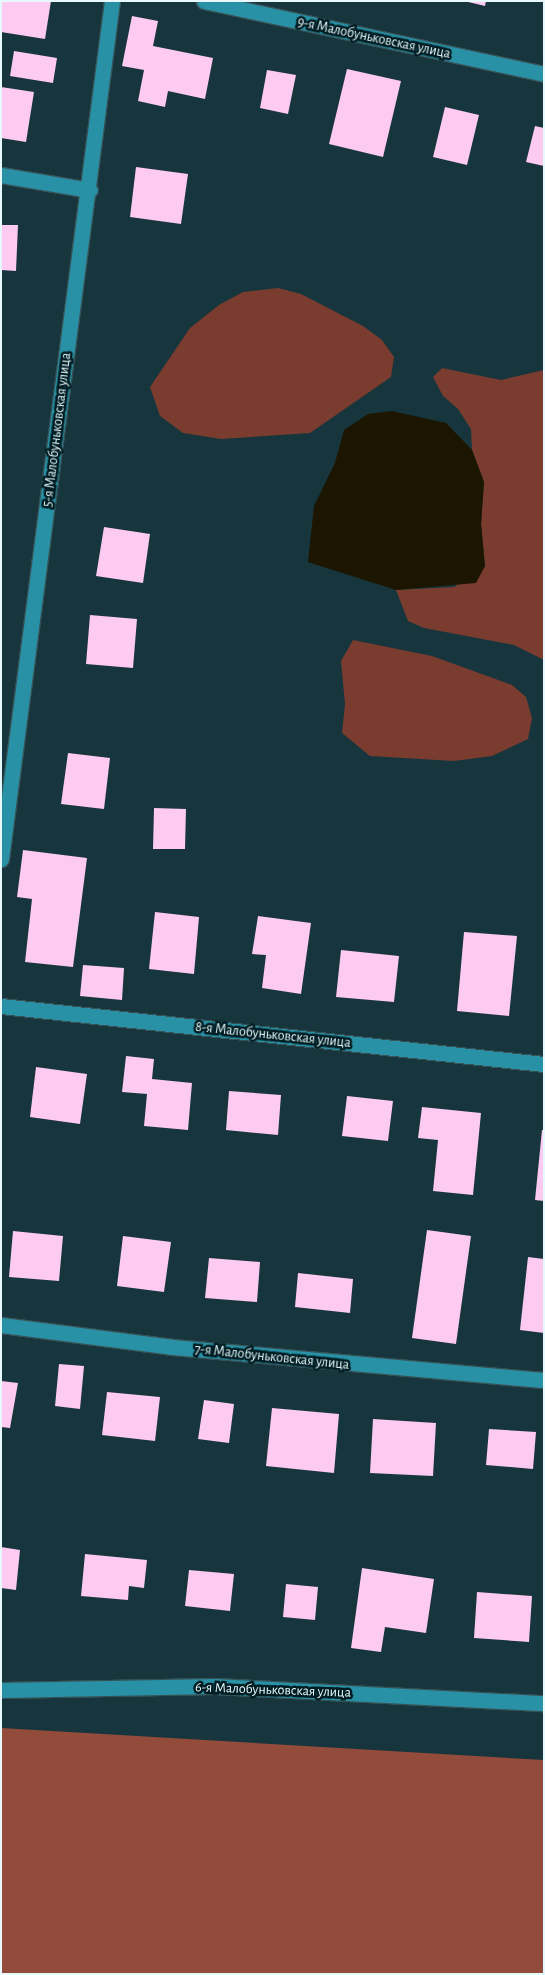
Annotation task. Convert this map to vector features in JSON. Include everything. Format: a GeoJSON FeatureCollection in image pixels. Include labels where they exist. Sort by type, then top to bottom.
{"type":"FeatureCollection","features":[{"type":"Feature","properties":{"kind":"street","name":"5-я Малобуньковская улица"},"geometry":{"type":"LineString","coordinates":[[1,859],[90,190],[112,1]]}},
{"type":"Feature","properties":{"kind":"street","name":"9-я Малобуньковская улица"},"geometry":{"type":"LineString","coordinates":[[204,1],[544,74]]}},
{"type":"Feature","properties":{"kind":"street"},"geometry":{"type":"LineString","coordinates":[[1,175],[90,190]]}},
{"type":"Feature","properties":{"kind":"street","name":"8-я Малобуньковская улица"},"geometry":{"type":"LineString","coordinates":[[1,1006],[544,1064]]}},
{"type":"Feature","properties":{"kind":"street","name":"7-я Малобуньковская улица"},"geometry":{"type":"LineString","coordinates":[[1,1325],[172,1347],[544,1380]]}},
{"type":"Feature","properties":{"kind":"street","name":"6-я Малобуньковская улица"},"geometry":{"type":"LineString","coordinates":[[1,1690],[215,1686],[544,1703]]}},
{"type":"Feature","properties":{"kind":"shaded area"},"geometry":{"type":"Polygon","coordinates":[[[278,288],[301,294],[363,326],[382,340],[394,357],[391,377],[310,433],[221,439],[183,433],[160,416],[150,387],[190,328],[219,305],[243,292],[278,288]]]}},
{"type":"Feature","properties":{"kind":"shaded area"},"geometry":{"type":"Polygon","coordinates":[[[442,368],[501,380],[544,370],[544,660],[514,645],[424,628],[408,621],[396,590],[454,587],[485,566],[481,524],[484,482],[472,450],[471,429],[458,409],[443,396],[433,377],[442,368]]]}},
{"type":"Feature","properties":{"kind":"shaded area"},"geometry":{"type":"Polygon","coordinates":[[[392,411],[446,423],[472,450],[484,482],[481,524],[485,566],[476,583],[396,590],[308,562],[314,506],[335,463],[344,430],[368,414],[392,411]]]}},
{"type":"Feature","properties":{"kind":"shaded area"},"geometry":{"type":"Polygon","coordinates":[[[353,640],[432,656],[512,685],[526,697],[532,718],[528,739],[492,756],[454,761],[370,756],[342,733],[345,704],[341,661],[353,640]]]}},
{"type":"Feature","properties":{"kind":"shaded area"},"geometry":{"type":"Polygon","coordinates":[[[1,1728],[544,1760],[544,1974],[1,1974],[1,1728]]]}},
{"type":"Feature","properties":{"kind":"building"},"geometry":{"type":"Polygon","coordinates":[[[1,1],[51,1],[45,39],[1,32],[1,1]]]}},
{"type":"Feature","properties":{"kind":"building"},"geometry":{"type":"Polygon","coordinates":[[[464,1],[486,1],[485,6],[464,1]]]}},
{"type":"Feature","properties":{"kind":"building"},"geometry":{"type":"Polygon","coordinates":[[[132,16],[158,21],[153,46],[213,58],[205,99],[168,91],[165,107],[138,101],[144,70],[122,66],[132,16]]]}},
{"type":"Feature","properties":{"kind":"building"},"geometry":{"type":"Polygon","coordinates":[[[14,51],[57,58],[53,83],[10,76],[14,51]]]}},
{"type":"Feature","properties":{"kind":"building"},"geometry":{"type":"Polygon","coordinates":[[[347,69],[401,81],[383,157],[329,144],[347,69]]]}},
{"type":"Feature","properties":{"kind":"building"},"geometry":{"type":"Polygon","coordinates":[[[267,70],[296,75],[288,114],[260,108],[267,70]]]}},
{"type":"Feature","properties":{"kind":"building"},"geometry":{"type":"Polygon","coordinates":[[[1,87],[34,92],[26,142],[1,138],[1,87]]]}},
{"type":"Feature","properties":{"kind":"building"},"geometry":{"type":"Polygon","coordinates":[[[445,107],[479,115],[467,165],[433,157],[445,107]]]}},
{"type":"Feature","properties":{"kind":"building"},"geometry":{"type":"Polygon","coordinates":[[[535,126],[544,128],[544,166],[526,162],[535,126]]]}},
{"type":"Feature","properties":{"kind":"building"},"geometry":{"type":"Polygon","coordinates":[[[136,167],[188,174],[181,224],[130,217],[136,167]]]}},
{"type":"Feature","properties":{"kind":"building"},"geometry":{"type":"Polygon","coordinates":[[[1,225],[18,225],[16,271],[1,270],[1,225]]]}},
{"type":"Feature","properties":{"kind":"building"},"geometry":{"type":"Polygon","coordinates":[[[104,527],[150,534],[143,583],[96,576],[104,527]]]}},
{"type":"Feature","properties":{"kind":"building"},"geometry":{"type":"Polygon","coordinates":[[[90,615],[137,619],[133,668],[86,664],[90,615]]]}},
{"type":"Feature","properties":{"kind":"building"},"geometry":{"type":"Polygon","coordinates":[[[68,753],[110,758],[104,809],[61,804],[68,753]]]}},
{"type":"Feature","properties":{"kind":"building"},"geometry":{"type":"Polygon","coordinates":[[[154,808],[186,809],[185,849],[153,849],[154,808]]]}},
{"type":"Feature","properties":{"kind":"building"},"geometry":{"type":"Polygon","coordinates":[[[23,850],[87,858],[73,967],[25,962],[32,899],[17,897],[23,850]]]}},
{"type":"Feature","properties":{"kind":"building"},"geometry":{"type":"Polygon","coordinates":[[[155,912],[199,917],[194,974],[149,969],[155,912]]]}},
{"type":"Feature","properties":{"kind":"building"},"geometry":{"type":"Polygon","coordinates":[[[258,916],[311,923],[301,994],[262,988],[266,955],[252,954],[258,916]]]}},
{"type":"Feature","properties":{"kind":"building"},"geometry":{"type":"Polygon","coordinates":[[[464,932],[517,936],[509,1016],[457,1011],[464,932]]]}},
{"type":"Feature","properties":{"kind":"building"},"geometry":{"type":"Polygon","coordinates":[[[341,950],[399,956],[394,1002],[336,997],[341,950]]]}},
{"type":"Feature","properties":{"kind":"building"},"geometry":{"type":"Polygon","coordinates":[[[83,965],[124,968],[122,1000],[80,996],[83,965]]]}},
{"type":"Feature","properties":{"kind":"building"},"geometry":{"type":"Polygon","coordinates":[[[126,1056],[154,1059],[152,1079],[192,1083],[188,1130],[144,1126],[147,1094],[122,1092],[126,1056]]]}},
{"type":"Feature","properties":{"kind":"building"},"geometry":{"type":"Polygon","coordinates":[[[36,1067],[87,1074],[80,1124],[30,1117],[36,1067]]]}},
{"type":"Feature","properties":{"kind":"building"},"geometry":{"type":"Polygon","coordinates":[[[229,1091],[281,1095],[278,1135],[226,1130],[229,1091]]]}},
{"type":"Feature","properties":{"kind":"building"},"geometry":{"type":"Polygon","coordinates":[[[347,1096],[393,1101],[388,1141],[342,1136],[347,1096]]]}},
{"type":"Feature","properties":{"kind":"building"},"geometry":{"type":"Polygon","coordinates":[[[422,1107],[481,1113],[473,1195],[433,1191],[438,1140],[418,1138],[422,1107]]]}},
{"type":"Feature","properties":{"kind":"building"},"geometry":{"type":"Polygon","coordinates":[[[542,1130],[544,1130],[544,1201],[535,1200],[542,1130]]]}},
{"type":"Feature","properties":{"kind":"building"},"geometry":{"type":"Polygon","coordinates":[[[427,1230],[471,1236],[456,1344],[412,1338],[427,1230]]]}},
{"type":"Feature","properties":{"kind":"building"},"geometry":{"type":"Polygon","coordinates":[[[13,1231],[63,1236],[59,1281],[9,1277],[13,1231]]]}},
{"type":"Feature","properties":{"kind":"building"},"geometry":{"type":"Polygon","coordinates":[[[123,1236],[171,1242],[164,1292],[117,1286],[123,1236]]]}},
{"type":"Feature","properties":{"kind":"building"},"geometry":{"type":"Polygon","coordinates":[[[528,1257],[544,1259],[544,1333],[520,1330],[528,1257]]]}},
{"type":"Feature","properties":{"kind":"building"},"geometry":{"type":"Polygon","coordinates":[[[209,1258],[260,1262],[257,1302],[205,1298],[209,1258]]]}},
{"type":"Feature","properties":{"kind":"building"},"geometry":{"type":"Polygon","coordinates":[[[298,1273],[353,1279],[350,1313],[295,1307],[298,1273]]]}},
{"type":"Feature","properties":{"kind":"building"},"geometry":{"type":"Polygon","coordinates":[[[59,1364],[84,1366],[80,1409],[55,1406],[59,1364]]]}},
{"type":"Feature","properties":{"kind":"building"},"geometry":{"type":"Polygon","coordinates":[[[1,1381],[18,1383],[10,1428],[1,1427],[1,1381]]]}},
{"type":"Feature","properties":{"kind":"building"},"geometry":{"type":"Polygon","coordinates":[[[107,1392],[160,1397],[155,1441],[102,1435],[107,1392]]]}},
{"type":"Feature","properties":{"kind":"building"},"geometry":{"type":"Polygon","coordinates":[[[204,1400],[234,1404],[229,1443],[198,1439],[204,1400]]]}},
{"type":"Feature","properties":{"kind":"building"},"geometry":{"type":"Polygon","coordinates":[[[272,1408],[339,1414],[334,1473],[266,1466],[272,1408]]]}},
{"type":"Feature","properties":{"kind":"building"},"geometry":{"type":"Polygon","coordinates":[[[373,1419],[436,1423],[433,1476],[370,1473],[373,1419]]]}},
{"type":"Feature","properties":{"kind":"building"},"geometry":{"type":"Polygon","coordinates":[[[489,1429],[536,1432],[533,1469],[486,1465],[489,1429]]]}},
{"type":"Feature","properties":{"kind":"building"},"geometry":{"type":"Polygon","coordinates":[[[1,1547],[20,1550],[16,1590],[1,1588],[1,1547]]]}},
{"type":"Feature","properties":{"kind":"building"},"geometry":{"type":"Polygon","coordinates":[[[85,1554],[147,1560],[144,1588],[129,1586],[128,1600],[81,1596],[85,1554]]]}},
{"type":"Feature","properties":{"kind":"building"},"geometry":{"type":"Polygon","coordinates":[[[362,1568],[434,1579],[426,1633],[385,1627],[381,1652],[351,1648],[362,1568]]]}},
{"type":"Feature","properties":{"kind":"building"},"geometry":{"type":"Polygon","coordinates":[[[189,1570],[234,1574],[230,1611],[185,1606],[189,1570]]]}},
{"type":"Feature","properties":{"kind":"building"},"geometry":{"type":"Polygon","coordinates":[[[286,1584],[318,1587],[315,1620],[283,1617],[286,1584]]]}},
{"type":"Feature","properties":{"kind":"building"},"geometry":{"type":"Polygon","coordinates":[[[477,1592],[532,1596],[529,1642],[474,1638],[477,1592]]]}}]}
